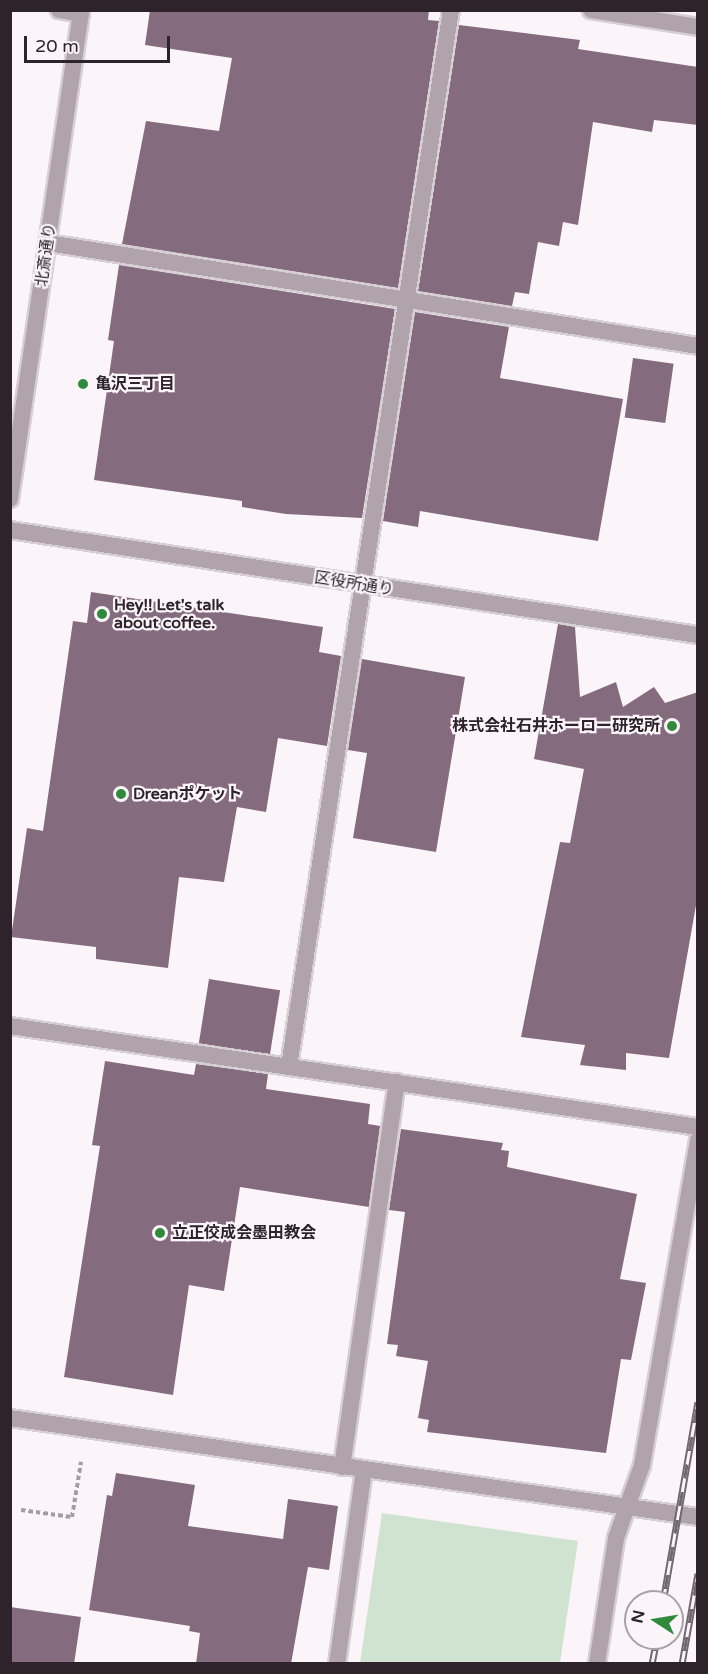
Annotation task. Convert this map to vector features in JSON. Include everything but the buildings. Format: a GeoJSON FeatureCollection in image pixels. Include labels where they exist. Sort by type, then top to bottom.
{"type":"FeatureCollection","features":[{"type":"Feature","properties":{"kind":"street"},"geometry":{"type":"LineString","coordinates":[[59,10],[81,12]]}},
{"type":"Feature","properties":{"kind":"street"},"geometry":{"type":"LineString","coordinates":[[289,1066],[451,10]]}},
{"type":"Feature","properties":{"kind":"street"},"geometry":{"type":"LineString","coordinates":[[591,10],[698,27]]}},
{"type":"Feature","properties":{"kind":"street","name":"北斎通り"},"geometry":{"type":"LineString","coordinates":[[10,499],[81,12]]}},
{"type":"Feature","properties":{"kind":"street"},"geometry":{"type":"LineString","coordinates":[[48,243],[698,346]]}},
{"type":"Feature","properties":{"kind":"street","name":"区役所通り"},"geometry":{"type":"LineString","coordinates":[[10,530],[698,635]]}},
{"type":"Feature","properties":{"kind":"street"},"geometry":{"type":"LineString","coordinates":[[10,1026],[698,1127]]}},
{"type":"Feature","properties":{"kind":"street"},"geometry":{"type":"LineString","coordinates":[[342,1467],[397,1082]]}},
{"type":"Feature","properties":{"kind":"street"},"geometry":{"type":"LineString","coordinates":[[597,1664],[616,1538],[642,1465],[698,1140]]}},
{"type":"Feature","properties":{"kind":"street"},"geometry":{"type":"LineString","coordinates":[[10,1418],[698,1517]]}},
{"type":"Feature","properties":{"kind":"street"},"geometry":{"type":"LineString","coordinates":[[337,1664],[364,1470]]}},
{"type":"Feature","properties":{"kind":"path"},"geometry":{"type":"LineString","coordinates":[[21,1510],[72,1517],[82,1456]]}},
{"type":"Feature","properties":{"kind":"green space"},"geometry":{"type":"Polygon","coordinates":[[[382,1513],[578,1541],[560,1663],[360,1663],[382,1513]]]}},
{"type":"Feature","properties":{"kind":"railway"},"geometry":{"type":"LineString","coordinates":[[665,1590],[698,1402]]}},
{"type":"Feature","properties":{"kind":"railway"},"geometry":{"type":"LineString","coordinates":[[682,1664],[698,1573]]}},
{"type":"Feature","properties":{"kind":"railway"},"geometry":{"type":"LineString","coordinates":[[652,1664],[655,1650]]}},
{"type":"Feature","properties":{"kind":"place","name":"亀沢三丁目"},"geometry":{"type":"Point","coordinates":[83,384]}},
{"type":"Feature","properties":{"kind":"place","name":"Hey!! Let's talk about coffee."},"geometry":{"type":"Point","coordinates":[102,614]}},
{"type":"Feature","properties":{"kind":"place","name":"株式会社石井ホーロー研究所"},"geometry":{"type":"Point","coordinates":[672,726]}},
{"type":"Feature","properties":{"kind":"place","name":"Dreanポケット"},"geometry":{"type":"Point","coordinates":[121,794]}},
{"type":"Feature","properties":{"kind":"place","name":"立正佼成会墨田教会"},"geometry":{"type":"Point","coordinates":[160,1233]}}]}
